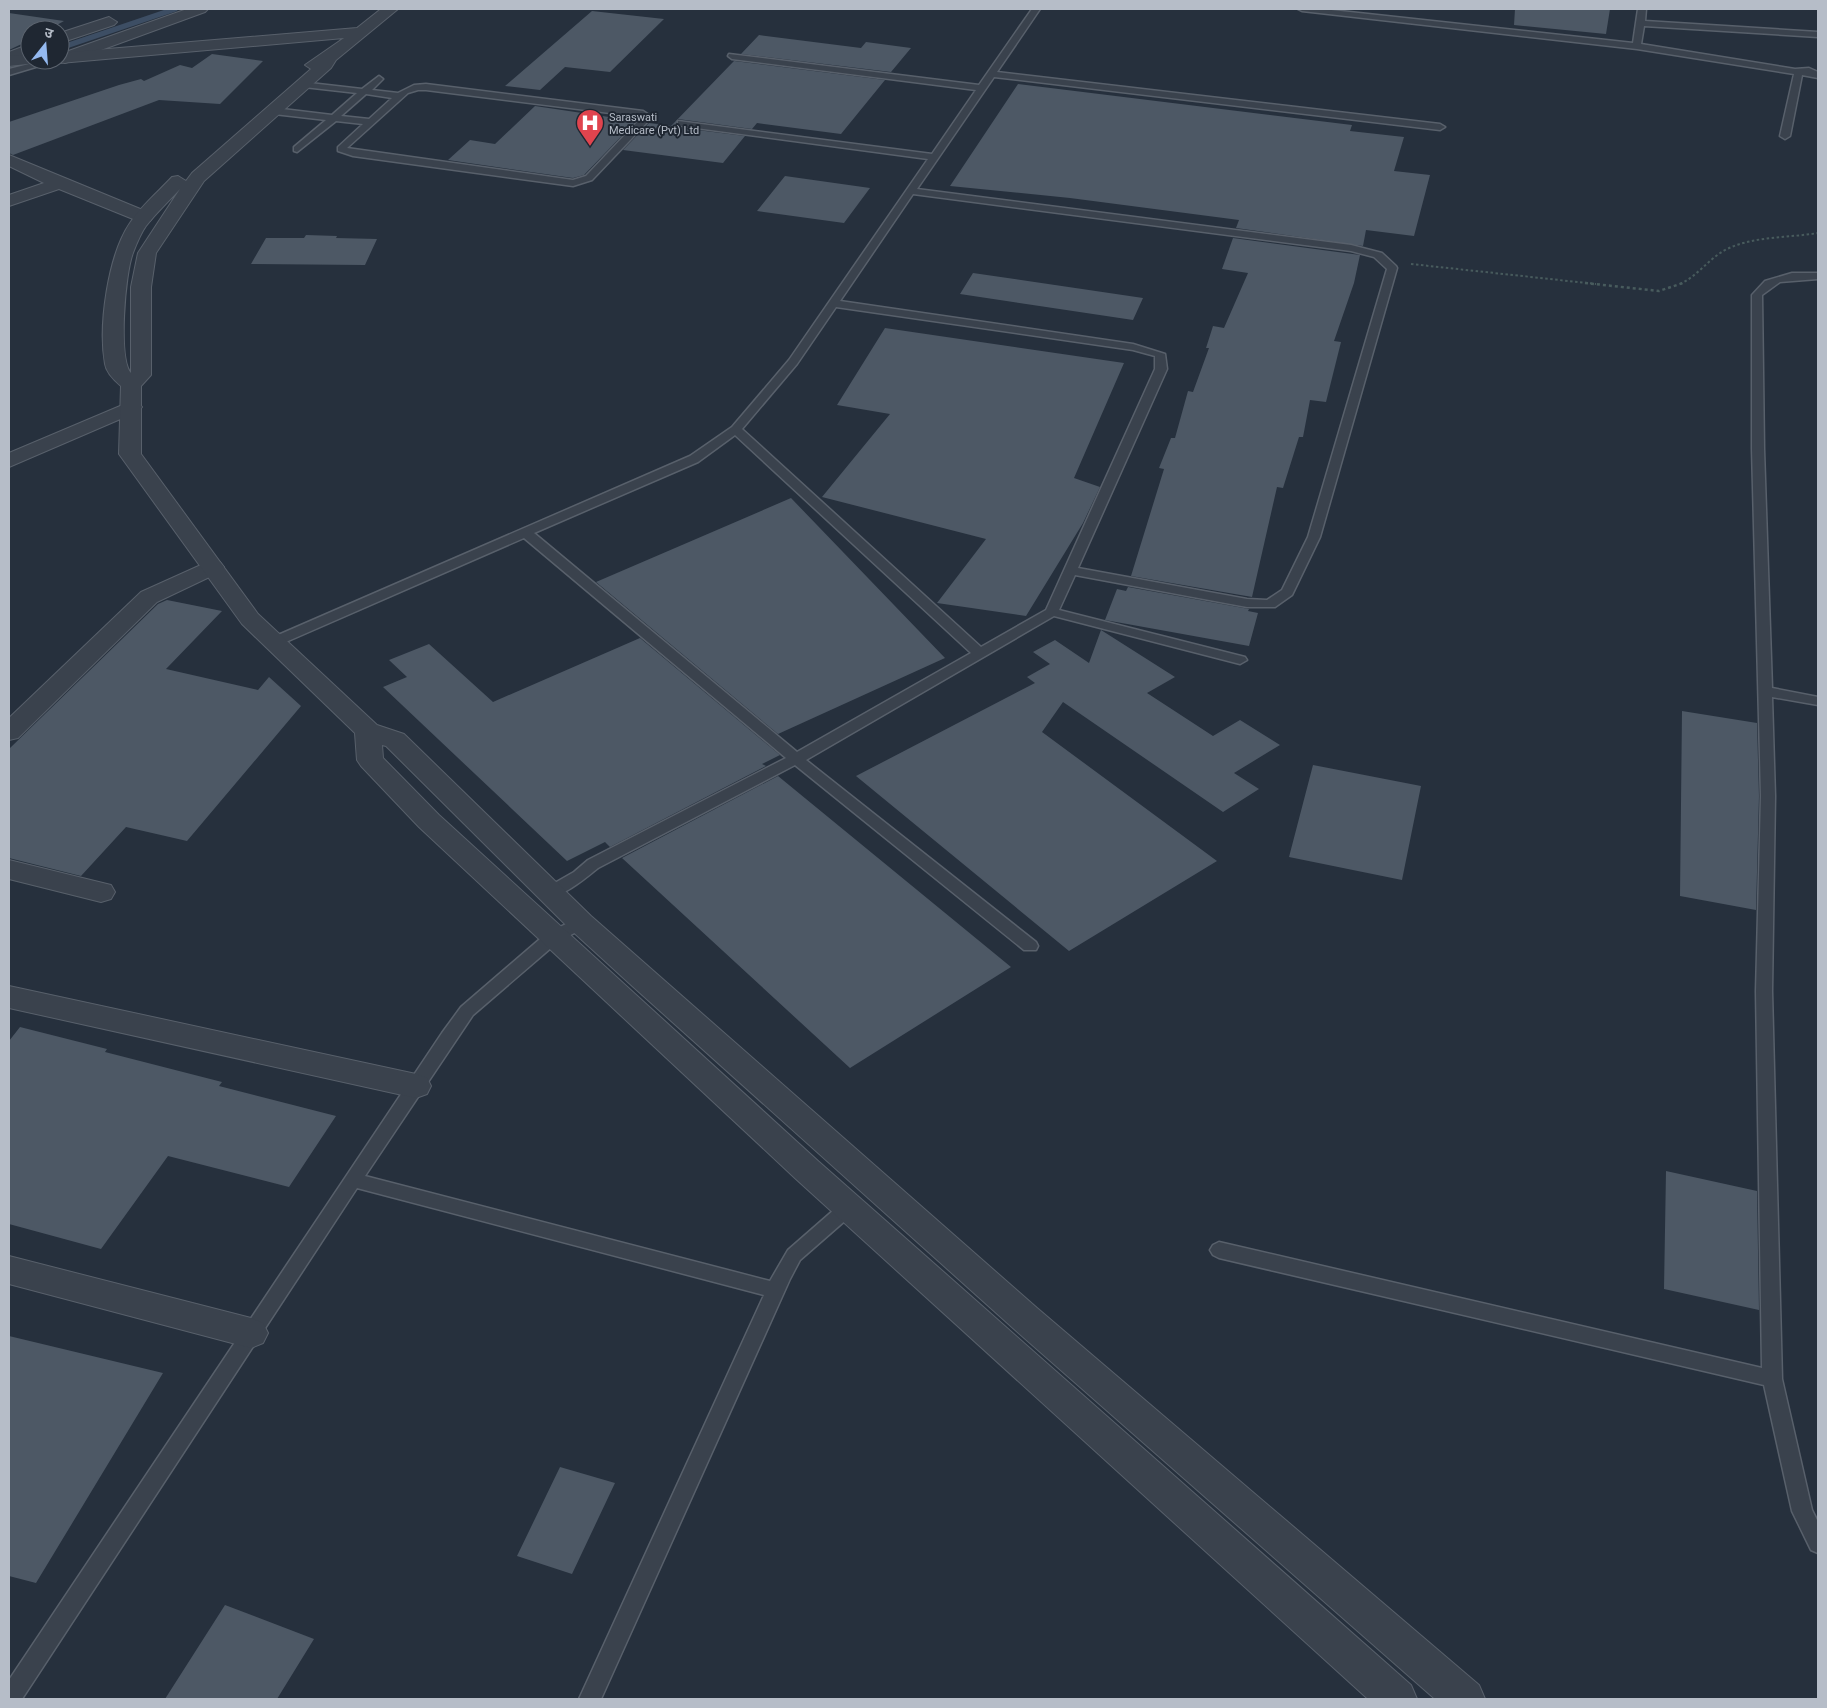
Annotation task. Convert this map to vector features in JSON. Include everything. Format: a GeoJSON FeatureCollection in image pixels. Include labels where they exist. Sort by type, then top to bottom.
{"type":"FeatureCollection","features":[{"type":"Feature","properties":{"kind":"street"},"geometry":{"type":"LineString","coordinates":[[70,55],[200,9]]}},
{"type":"Feature","properties":{"kind":"street"},"geometry":{"type":"LineString","coordinates":[[390,9],[330,57],[307,67],[261,104],[210,149],[144,217],[123,254],[117,284],[114,327],[115,366],[131,384],[130,454],[250,618],[368,731],[396,740],[551,892],[567,930],[849,1208],[1397,1699]]}},
{"type":"Feature","properties":{"kind":"street"},"geometry":{"type":"LineString","coordinates":[[70,35],[123,18]]}},
{"type":"Feature","properties":{"kind":"street"},"geometry":{"type":"LineString","coordinates":[[70,58],[360,32]]}},
{"type":"Feature","properties":{"kind":"street"},"geometry":{"type":"LineString","coordinates":[[131,384],[140,375],[141,287],[147,253],[171,214],[198,177],[326,65],[330,57]]}},
{"type":"Feature","properties":{"kind":"street"},"geometry":{"type":"LineString","coordinates":[[9,160],[59,183],[144,217]]}},
{"type":"Feature","properties":{"kind":"street"},"geometry":{"type":"LineString","coordinates":[[9,201],[59,183]]}},
{"type":"Feature","properties":{"kind":"street"},"geometry":{"type":"LineString","coordinates":[[13,454],[132,407]]}},
{"type":"Feature","properties":{"kind":"street"},"geometry":{"type":"LineString","coordinates":[[9,732],[149,597],[212,567]]}},
{"type":"Feature","properties":{"kind":"street"},"geometry":{"type":"LineString","coordinates":[[368,731],[370,760],[429,822],[567,930],[1033,1325],[1465,1699]]}},
{"type":"Feature","properties":{"kind":"street"},"geometry":{"type":"LineString","coordinates":[[9,870],[101,892]]}},
{"type":"Feature","properties":{"kind":"street"},"geometry":{"type":"LineString","coordinates":[[9,997],[416,1086]]}},
{"type":"Feature","properties":{"kind":"street"},"geometry":{"type":"LineString","coordinates":[[9,1270],[251,1333]]}},
{"type":"Feature","properties":{"kind":"lane"},"geometry":{"type":"LineString","coordinates":[[274,642],[694,459],[736,429],[793,362],[1036,9]]}},
{"type":"Feature","properties":{"kind":"lane"},"geometry":{"type":"LineString","coordinates":[[1302,9],[1637,46],[1818,73]]}},
{"type":"Feature","properties":{"kind":"lane"},"geometry":{"type":"LineString","coordinates":[[1637,46],[1642,9]]}},
{"type":"Feature","properties":{"kind":"lane"},"geometry":{"type":"LineString","coordinates":[[1640,23],[1818,34]]}},
{"type":"Feature","properties":{"kind":"lane"},"geometry":{"type":"LineString","coordinates":[[732,56],[982,88]]}},
{"type":"Feature","properties":{"kind":"lane"},"geometry":{"type":"LineString","coordinates":[[1785,136],[1799,70]]}},
{"type":"Feature","properties":{"kind":"lane"},"geometry":{"type":"LineString","coordinates":[[992,74],[1440,127]]}},
{"type":"Feature","properties":{"kind":"lane"},"geometry":{"type":"LineString","coordinates":[[297,149],[379,79]]}},
{"type":"Feature","properties":{"kind":"lane"},"geometry":{"type":"LineString","coordinates":[[304,84],[400,96]]}},
{"type":"Feature","properties":{"kind":"lane"},"geometry":{"type":"LineString","coordinates":[[426,87],[643,114],[647,117],[589,178],[573,183],[353,153],[341,149],[370,122],[406,91],[426,87]]}},
{"type":"Feature","properties":{"kind":"lane"},"geometry":{"type":"LineString","coordinates":[[274,111],[370,122]]}},
{"type":"Feature","properties":{"kind":"lane"},"geometry":{"type":"LineString","coordinates":[[681,123],[934,157]]}},
{"type":"Feature","properties":{"kind":"lane"},"geometry":{"type":"LineString","coordinates":[[910,191],[1351,248],[1378,255],[1392,268],[1316,529],[1287,592],[1270,604],[1247,603],[1069,570]]}},
{"type":"Feature","properties":{"kind":"lane"},"geometry":{"type":"LineString","coordinates":[[1818,276],[1781,277],[1763,286],[1757,295],[1758,449],[1768,796],[1764,991],[1772,1379],[1802,1511],[1818,1543]]}},
{"type":"Feature","properties":{"kind":"lane"},"geometry":{"type":"LineString","coordinates":[[551,892],[578,876],[593,864],[796,759],[979,652],[1052,612],[1069,570],[1161,369],[1160,354],[1133,347],[833,303]]}},
{"type":"Feature","properties":{"kind":"lane"},"geometry":{"type":"LineString","coordinates":[[736,429],[979,652]]}},
{"type":"Feature","properties":{"kind":"lane"},"geometry":{"type":"LineString","coordinates":[[525,532],[796,759],[1030,946]]}},
{"type":"Feature","properties":{"kind":"lane"},"geometry":{"type":"LineString","coordinates":[[1052,612],[1240,660]]}},
{"type":"Feature","properties":{"kind":"lane"},"geometry":{"type":"LineString","coordinates":[[1764,691],[1818,701]]}},
{"type":"Feature","properties":{"kind":"lane"},"geometry":{"type":"LineString","coordinates":[[9,1698],[467,1011],[567,930]]}},
{"type":"Feature","properties":{"kind":"lane"},"geometry":{"type":"LineString","coordinates":[[354,1180],[775,1290]]}},
{"type":"Feature","properties":{"kind":"lane"},"geometry":{"type":"LineString","coordinates":[[590,1699],[775,1290],[794,1255],[849,1208]]}},
{"type":"Feature","properties":{"kind":"lane"},"geometry":{"type":"LineString","coordinates":[[1219,1250],[1772,1379]]}},
{"type":"Feature","properties":{"kind":"path"},"geometry":{"type":"LineString","coordinates":[[1385,262],[1554,278],[1659,291],[1675,288],[1705,267],[1714,256],[1730,247],[1751,242],[1783,240],[1818,233]]}},
{"type":"Feature","properties":{"kind":"building"},"geometry":{"type":"Polygon","coordinates":[[[1515,9],[1610,9],[1606,34],[1514,25],[1515,9]]]}},
{"type":"Feature","properties":{"kind":"building"},"geometry":{"type":"Polygon","coordinates":[[[592,11],[664,19],[610,72],[565,67],[540,90],[505,86],[592,11]]]}},
{"type":"Feature","properties":{"kind":"building"},"geometry":{"type":"Polygon","coordinates":[[[9,13],[57,20],[20,20],[20,45],[9,50],[9,13]]]}},
{"type":"Feature","properties":{"kind":"building"},"geometry":{"type":"Polygon","coordinates":[[[759,35],[861,48],[866,42],[911,48],[891,72],[741,54],[759,35]]]}},
{"type":"Feature","properties":{"kind":"building"},"geometry":{"type":"Polygon","coordinates":[[[212,54],[263,61],[220,104],[159,100],[13,155],[9,153],[9,122],[119,85],[141,79],[144,81],[180,65],[192,68],[212,54]]]}},
{"type":"Feature","properties":{"kind":"building"},"geometry":{"type":"Polygon","coordinates":[[[734,61],[885,80],[841,134],[757,123],[752,129],[678,119],[676,125],[681,128],[745,136],[723,163],[623,150],[649,123],[671,126],[734,61]]]}},
{"type":"Feature","properties":{"kind":"building"},"geometry":{"type":"Polygon","coordinates":[[[1018,84],[1352,125],[1350,131],[1404,137],[1394,171],[1430,175],[1414,236],[1366,230],[1363,246],[1236,228],[1239,220],[1070,198],[950,186],[1018,84]]]}},
{"type":"Feature","properties":{"kind":"building"},"geometry":{"type":"Polygon","coordinates":[[[535,106],[636,121],[584,175],[573,178],[448,160],[470,140],[495,144],[535,106]]]}},
{"type":"Feature","properties":{"kind":"building"},"geometry":{"type":"Polygon","coordinates":[[[785,176],[870,188],[844,223],[757,211],[785,176]]]}},
{"type":"Feature","properties":{"kind":"building"},"geometry":{"type":"Polygon","coordinates":[[[306,235],[377,239],[365,265],[251,264],[266,238],[304,238],[306,235]]]}},
{"type":"Feature","properties":{"kind":"building"},"geometry":{"type":"Polygon","coordinates":[[[1233,238],[1360,255],[1354,283],[1334,341],[1341,342],[1326,402],[1310,400],[1303,437],[1299,437],[1283,488],[1277,487],[1252,597],[1131,576],[1164,469],[1159,468],[1171,438],[1175,438],[1188,391],[1193,392],[1209,348],[1206,348],[1213,326],[1224,328],[1248,273],[1222,269],[1233,238]]]}},
{"type":"Feature","properties":{"kind":"building"},"geometry":{"type":"Polygon","coordinates":[[[973,273],[1143,298],[1133,320],[960,294],[973,273]]]}},
{"type":"Feature","properties":{"kind":"building"},"geometry":{"type":"Polygon","coordinates":[[[885,328],[1124,363],[1074,478],[1100,487],[1083,523],[1026,616],[937,603],[986,539],[822,497],[890,414],[837,405],[885,328]]]}},
{"type":"Feature","properties":{"kind":"building"},"geometry":{"type":"Polygon","coordinates":[[[791,498],[945,658],[778,734],[596,582],[791,498]]]}},
{"type":"Feature","properties":{"kind":"building"},"geometry":{"type":"Polygon","coordinates":[[[1128,587],[1249,609],[1248,611],[1258,613],[1249,646],[1105,620],[1117,589],[1126,591],[1128,587]]]}},
{"type":"Feature","properties":{"kind":"building"},"geometry":{"type":"Polygon","coordinates":[[[167,600],[222,611],[166,669],[258,690],[269,677],[301,706],[187,841],[126,827],[81,876],[9,858],[9,749],[158,604],[167,600]]]}},
{"type":"Feature","properties":{"kind":"building"},"geometry":{"type":"Polygon","coordinates":[[[1101,630],[1175,677],[1147,693],[1213,736],[1240,720],[1280,745],[1234,773],[1259,789],[1223,812],[1063,702],[1042,732],[1217,861],[1069,951],[856,776],[1035,683],[1027,677],[1050,664],[1033,652],[1055,640],[1089,663],[1101,630]]]}},
{"type":"Feature","properties":{"kind":"building"},"geometry":{"type":"Polygon","coordinates":[[[640,638],[780,755],[762,764],[766,766],[610,847],[605,842],[567,861],[383,687],[407,677],[389,660],[429,644],[493,702],[640,638]]]}},
{"type":"Feature","properties":{"kind":"building"},"geometry":{"type":"Polygon","coordinates":[[[1682,711],[1757,723],[1759,796],[1756,910],[1680,896],[1682,711]]]}},
{"type":"Feature","properties":{"kind":"building"},"geometry":{"type":"Polygon","coordinates":[[[1313,765],[1421,786],[1402,880],[1289,857],[1313,765]]]}},
{"type":"Feature","properties":{"kind":"building"},"geometry":{"type":"Polygon","coordinates":[[[778,776],[1011,967],[850,1068],[622,858],[778,776]]]}},
{"type":"Feature","properties":{"kind":"building"},"geometry":{"type":"Polygon","coordinates":[[[20,1027],[107,1049],[105,1052],[222,1082],[219,1086],[336,1116],[289,1187],[168,1156],[101,1249],[9,1224],[9,1041],[20,1027]]]}},
{"type":"Feature","properties":{"kind":"building"},"geometry":{"type":"Polygon","coordinates":[[[1666,1171],[1757,1191],[1759,1310],[1664,1289],[1666,1171]]]}},
{"type":"Feature","properties":{"kind":"building"},"geometry":{"type":"Polygon","coordinates":[[[9,1336],[163,1373],[36,1583],[9,1576],[9,1336]]]}},
{"type":"Feature","properties":{"kind":"building"},"geometry":{"type":"Polygon","coordinates":[[[560,1467],[615,1483],[572,1574],[517,1556],[560,1467]]]}},
{"type":"Feature","properties":{"kind":"building"},"geometry":{"type":"Polygon","coordinates":[[[225,1605],[314,1639],[277,1699],[165,1699],[225,1605]]]}},
{"type":"Feature","properties":{"kind":"waterway"},"geometry":{"type":"LineString","coordinates":[[70,45],[175,9]]}},
{"type":"Feature","properties":{"kind":"place","name":"Saraswati Medicare (Pvt) Ltd"},"geometry":{"type":"Point","coordinates":[590,147]}}]}
